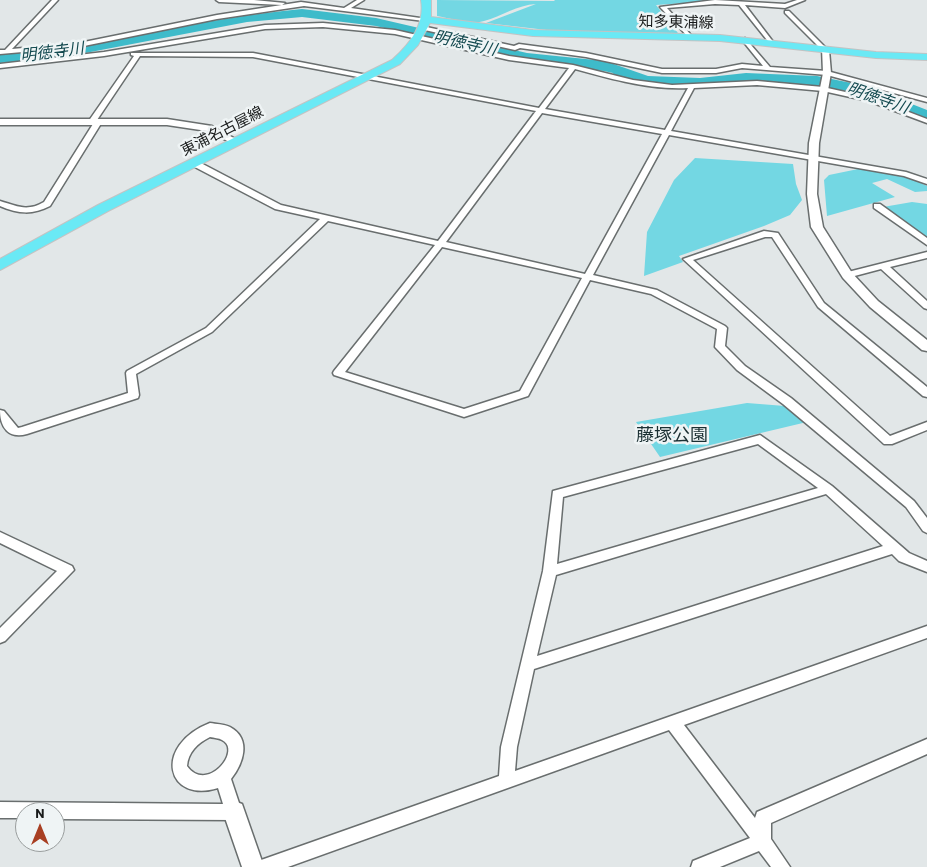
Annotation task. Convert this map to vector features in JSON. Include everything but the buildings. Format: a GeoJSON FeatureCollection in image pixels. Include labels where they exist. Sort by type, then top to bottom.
{"type":"FeatureCollection","features":[{"type":"Feature","properties":{"kind":"main road"},"geometry":{"type":"LineString","coordinates":[[421,30],[426,0]]}},
{"type":"Feature","properties":{"kind":"main road","name":"知多東浦線"},"geometry":{"type":"LineString","coordinates":[[421,30],[559,35],[689,36],[745,40],[896,57],[927,57]]}},
{"type":"Feature","properties":{"kind":"main road","name":"東浦名古屋線"},"geometry":{"type":"LineString","coordinates":[[0,265],[103,208],[365,78],[404,55],[421,30]]}},
{"type":"Feature","properties":{"kind":"street"},"geometry":{"type":"LineString","coordinates":[[3,52],[55,0]]}},
{"type":"Feature","properties":{"kind":"street"},"geometry":{"type":"LineString","coordinates":[[219,0],[282,1],[346,9],[509,58],[573,67],[633,82],[691,88],[757,83],[823,89],[870,99],[927,121]]}},
{"type":"Feature","properties":{"kind":"street"},"geometry":{"type":"LineString","coordinates":[[346,9],[361,0]]}},
{"type":"Feature","properties":{"kind":"street"},"geometry":{"type":"LineString","coordinates":[[689,36],[663,7],[715,2],[785,6],[802,0]]}},
{"type":"Feature","properties":{"kind":"street"},"geometry":{"type":"LineString","coordinates":[[3,52],[79,45],[218,17],[307,4]]}},
{"type":"Feature","properties":{"kind":"street"},"geometry":{"type":"LineString","coordinates":[[741,4],[771,44]]}},
{"type":"Feature","properties":{"kind":"street"},"geometry":{"type":"LineString","coordinates":[[787,12],[825,50],[827,73],[814,143],[812,194],[816,227],[847,275],[874,304],[927,347]]}},
{"type":"Feature","properties":{"kind":"street"},"geometry":{"type":"LineString","coordinates":[[0,66],[104,54],[265,27],[299,24],[396,32],[421,30],[515,48],[519,46],[586,55],[662,71],[716,71],[742,66],[827,73],[927,100]]}},
{"type":"Feature","properties":{"kind":"street"},"geometry":{"type":"LineString","coordinates":[[745,40],[768,69]]}},
{"type":"Feature","properties":{"kind":"street"},"geometry":{"type":"LineString","coordinates":[[104,54],[252,55],[540,110],[906,174],[927,182]]}},
{"type":"Feature","properties":{"kind":"street"},"geometry":{"type":"LineString","coordinates":[[0,203],[17,211],[25,212],[48,204],[95,122],[138,54]]}},
{"type":"Feature","properties":{"kind":"street"},"geometry":{"type":"LineString","coordinates":[[573,67],[440,244],[338,373],[464,414],[524,393],[691,88]]}},
{"type":"Feature","properties":{"kind":"street"},"geometry":{"type":"LineString","coordinates":[[888,88],[927,105]]}},
{"type":"Feature","properties":{"kind":"street"},"geometry":{"type":"LineString","coordinates":[[0,122],[189,124],[209,128],[236,142]]}},
{"type":"Feature","properties":{"kind":"street"},"geometry":{"type":"LineString","coordinates":[[194,163],[278,207],[654,292],[722,328],[720,347],[741,368],[787,401],[910,504],[927,528]]}},
{"type":"Feature","properties":{"kind":"street"},"geometry":{"type":"LineString","coordinates":[[877,206],[927,242]]}},
{"type":"Feature","properties":{"kind":"street"},"geometry":{"type":"LineString","coordinates":[[0,414],[15,432],[23,431],[134,395],[131,373],[209,330],[325,219]]}},
{"type":"Feature","properties":{"kind":"street"},"geometry":{"type":"LineString","coordinates":[[926,427],[888,441],[687,259],[764,234],[775,235],[821,305],[927,393]]}},
{"type":"Feature","properties":{"kind":"street"},"geometry":{"type":"LineString","coordinates":[[847,275],[927,255]]}},
{"type":"Feature","properties":{"kind":"street"},"geometry":{"type":"LineString","coordinates":[[883,266],[927,306]]}},
{"type":"Feature","properties":{"kind":"street"},"geometry":{"type":"LineString","coordinates":[[506,782],[509,747],[550,571],[558,494],[760,439],[828,489],[904,557],[927,567]]}},
{"type":"Feature","properties":{"kind":"street"},"geometry":{"type":"LineString","coordinates":[[550,571],[828,489]]}},
{"type":"Feature","properties":{"kind":"street"},"geometry":{"type":"LineString","coordinates":[[0,537],[66,570],[0,637]]}},
{"type":"Feature","properties":{"kind":"street"},"geometry":{"type":"LineString","coordinates":[[528,665],[894,548]]}},
{"type":"Feature","properties":{"kind":"street"},"geometry":{"type":"LineString","coordinates":[[264,867],[927,632]]}},
{"type":"Feature","properties":{"kind":"street"},"geometry":{"type":"LineString","coordinates":[[672,722],[782,867]]}},
{"type":"Feature","properties":{"kind":"street"},"geometry":{"type":"LineString","coordinates":[[763,841],[763,818],[927,746]]}},
{"type":"Feature","properties":{"kind":"street"},"geometry":{"type":"LineString","coordinates":[[222,777],[253,867]]}},
{"type":"Feature","properties":{"kind":"street"},"geometry":{"type":"LineString","coordinates":[[0,810],[234,812]]}},
{"type":"Feature","properties":{"kind":"street"},"geometry":{"type":"LineString","coordinates":[[699,867],[763,841]]}},
{"type":"Feature","properties":{"kind":"green space"},"geometry":{"type":"Polygon","coordinates":[[[437,0],[731,0],[656,5],[678,33],[564,32],[486,23],[536,4],[522,6],[484,21],[467,22],[437,16],[437,0]]]}},
{"type":"Feature","properties":{"kind":"green space"},"geometry":{"type":"Polygon","coordinates":[[[695,158],[793,164],[796,184],[802,200],[790,215],[679,256],[683,262],[644,276],[647,232],[674,180],[695,158]]]}},
{"type":"Feature","properties":{"kind":"green space"},"geometry":{"type":"Polygon","coordinates":[[[863,168],[908,177],[927,186],[927,191],[915,192],[887,179],[872,183],[895,197],[827,216],[824,180],[829,175],[863,168]]]}},
{"type":"Feature","properties":{"kind":"green space"},"geometry":{"type":"Polygon","coordinates":[[[912,202],[927,204],[927,237],[883,207],[912,202]]]}},
{"type":"Feature","properties":{"kind":"green space","name":"藤塚公園"},"geometry":{"type":"Polygon","coordinates":[[[747,403],[785,406],[807,422],[660,457],[636,422],[747,403]]]}},
{"type":"Feature","properties":{"kind":"waterway","name":"明徳寺川"},"geometry":{"type":"LineString","coordinates":[[0,58],[54,54],[247,18],[302,13],[376,22],[527,58],[605,66],[619,70],[621,74],[648,81],[700,83],[746,78],[817,81],[860,89],[884,97],[927,116]]}}]}
